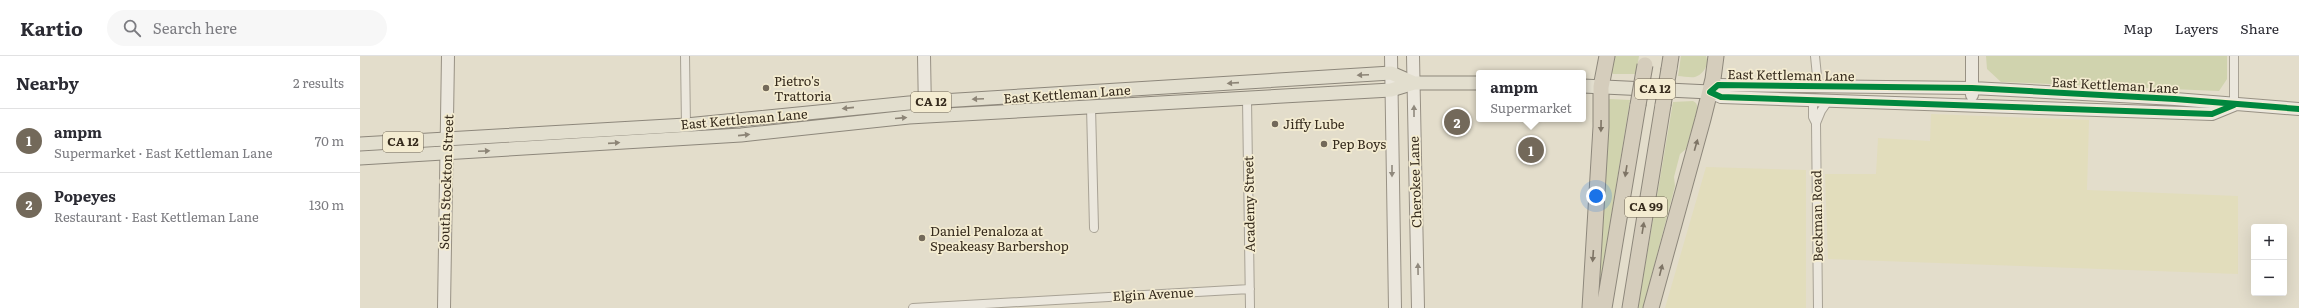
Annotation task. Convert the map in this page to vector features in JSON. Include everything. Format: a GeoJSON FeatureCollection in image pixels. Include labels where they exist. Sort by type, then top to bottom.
{"type":"FeatureCollection","features":[{"type":"Feature","properties":{"kind":"highway"},"geometry":{"type":"LineString","coordinates":[[1590,308],[1601,127],[1601,87],[1607,56]]}},
{"type":"Feature","properties":{"kind":"highway"},"geometry":{"type":"LineString","coordinates":[[1651,308],[1710,92],[1716,56]]}},
{"type":"Feature","properties":{"kind":"highway","name":"CA 99"},"geometry":{"type":"LineString","coordinates":[[1604,308],[1646,60]]}},
{"type":"Feature","properties":{"kind":"highway","name":"CA 99"},"geometry":{"type":"LineString","coordinates":[[1630,308],[1670,62]]}},
{"type":"Feature","properties":{"kind":"main road","name":"East Kettleman Lane"},"geometry":{"type":"LineString","coordinates":[[360,144],[686,125],[924,102],[1391,73],[1414,83]]}},
{"type":"Feature","properties":{"kind":"main road","name":"East Kettleman Lane"},"geometry":{"type":"LineString","coordinates":[[360,158],[734,136],[834,123],[1391,90],[1414,83],[1476,83]]}},
{"type":"Feature","properties":{"kind":"main road","name":"East Kettleman Lane"},"geometry":{"type":"LineString","coordinates":[[1586,86],[1710,92]]}},
{"type":"Feature","properties":{"kind":"street","name":"South Stockton Street"},"geometry":{"type":"LineString","coordinates":[[444,308],[445,154],[448,56]]}},
{"type":"Feature","properties":{"kind":"street"},"geometry":{"type":"LineString","coordinates":[[685,56],[686,125]]}},
{"type":"Feature","properties":{"kind":"street"},"geometry":{"type":"LineString","coordinates":[[924,56],[924,102],[926,117]]}},
{"type":"Feature","properties":{"kind":"street","name":"Cherokee Lane"},"geometry":{"type":"LineString","coordinates":[[1391,56],[1395,308]]}},
{"type":"Feature","properties":{"kind":"street","name":"Cherokee Lane"},"geometry":{"type":"LineString","coordinates":[[1413,56],[1418,308]]}},
{"type":"Feature","properties":{"kind":"street"},"geometry":{"type":"LineString","coordinates":[[1743,98],[1752,92],[1811,93],[1818,86],[1815,56]]}},
{"type":"Feature","properties":{"kind":"street"},"geometry":{"type":"LineString","coordinates":[[1972,56],[1972,106]]}},
{"type":"Feature","properties":{"kind":"street"},"geometry":{"type":"LineString","coordinates":[[2234,56],[2234,105]]}},
{"type":"Feature","properties":{"kind":"street","name":"East Kettleman Lane"},"geometry":{"type":"LineString","coordinates":[[2234,105],[2212,114],[1743,98],[1721,97],[1710,92],[1718,85],[1972,88],[2175,99],[2234,105],[2299,109]]}},
{"type":"Feature","properties":{"kind":"street"},"geometry":{"type":"LineString","coordinates":[[1813,101],[1828,92],[1866,92],[1878,87]]}},
{"type":"Feature","properties":{"kind":"street","name":"Academy Street"},"geometry":{"type":"LineString","coordinates":[[1247,99],[1250,308]]}},
{"type":"Feature","properties":{"kind":"street","name":"Beckman Road"},"geometry":{"type":"LineString","coordinates":[[1813,101],[1813,117],[1816,123]]}},
{"type":"Feature","properties":{"kind":"street","name":"Beckman Road"},"geometry":{"type":"LineString","coordinates":[[1818,308],[1816,123],[1821,111],[1828,101]]}},
{"type":"Feature","properties":{"kind":"street"},"geometry":{"type":"LineString","coordinates":[[1091,107],[1094,228]]}},
{"type":"Feature","properties":{"kind":"street","name":"Elgin Avenue"},"geometry":{"type":"LineString","coordinates":[[913,308],[1250,289]]}},
{"type":"Feature","properties":{"kind":"shaded area"},"geometry":{"type":"Polygon","coordinates":[[[1931,114],[2089,120],[2087,190],[2238,196],[2238,274],[1828,259],[1825,174],[1876,174],[1878,138],[1930,141],[1931,114]]]}},
{"type":"Feature","properties":{"kind":"shaded area"},"geometry":{"type":"Polygon","coordinates":[[[1706,167],[1806,170],[1806,308],[1665,308],[1706,167]]]}},
{"type":"Feature","properties":{"kind":"green space"},"geometry":{"type":"Polygon","coordinates":[[[1613,56],[1639,56],[1636,74],[1613,74],[1611,71],[1613,56]]]}},
{"type":"Feature","properties":{"kind":"green space"},"geometry":{"type":"Polygon","coordinates":[[[1681,56],[1706,56],[1707,62],[1705,69],[1701,74],[1695,77],[1678,76],[1681,56]]]}},
{"type":"Feature","properties":{"kind":"green space"},"geometry":{"type":"Polygon","coordinates":[[[1986,56],[2227,56],[2227,79],[2219,91],[2001,82],[1987,69],[1986,56]]]}},
{"type":"Feature","properties":{"kind":"green space"},"geometry":{"type":"Polygon","coordinates":[[[1610,99],[1630,100],[1599,290],[1604,174],[1607,150],[1603,143],[1606,101],[1610,99]]]}},
{"type":"Feature","properties":{"kind":"green space"},"geometry":{"type":"Polygon","coordinates":[[[1693,101],[1696,103],[1698,108],[1686,149],[1680,154],[1674,177],[1675,186],[1643,308],[1638,308],[1673,102],[1693,101]]]}},
{"type":"Feature","properties":{"kind":"cycle path"},"geometry":{"type":"LineString","coordinates":[[2234,105],[2212,114],[1721,97],[1710,92],[1718,85],[1972,88],[2175,99],[2299,109]]}},
{"type":"Feature","properties":{"kind":"place","name":"Pietro's Trattoria"},"geometry":{"type":"Point","coordinates":[766,88]}},
{"type":"Feature","properties":{"kind":"place","name":"Popeyes"},"geometry":{"type":"Point","coordinates":[1457,122]}},
{"type":"Feature","properties":{"kind":"place","name":"Jiffy Lube"},"geometry":{"type":"Point","coordinates":[1275,124]}},
{"type":"Feature","properties":{"kind":"place","name":"Pep Boys"},"geometry":{"type":"Point","coordinates":[1324,144]}},
{"type":"Feature","properties":{"kind":"place","name":"ampm"},"geometry":{"type":"Point","coordinates":[1531,150]}},
{"type":"Feature","properties":{"kind":"place","name":"Daniel Penaloza at Speakeasy Barbershop"},"geometry":{"type":"Point","coordinates":[922,238]}}]}
